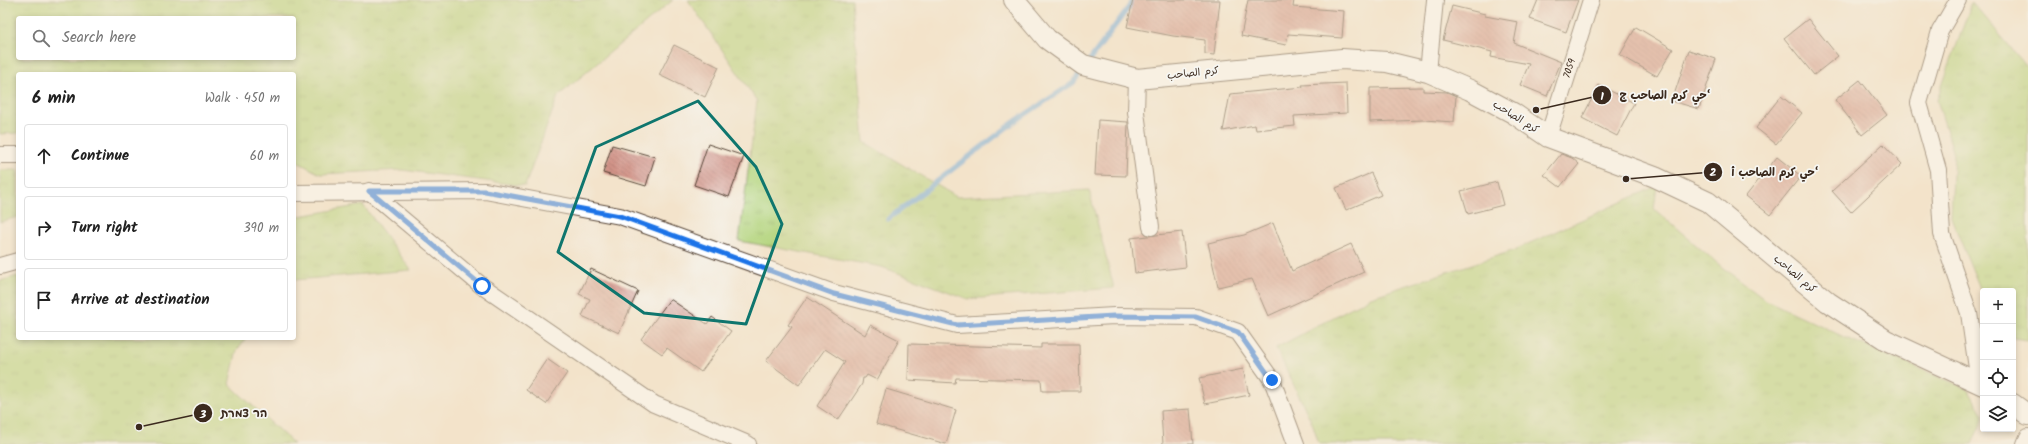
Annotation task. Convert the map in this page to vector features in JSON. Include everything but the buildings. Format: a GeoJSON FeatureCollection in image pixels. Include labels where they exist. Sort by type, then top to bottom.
{"type":"FeatureCollection","features":[{"type":"Feature","properties":{"kind":"street","name":"كرم الصاحب"},"geometry":{"type":"LineString","coordinates":[[1014,0],[1047,39],[1083,65],[1137,79],[1342,58],[1388,62],[1428,72],[1470,90],[1514,113],[1548,137],[1655,177],[1708,202],[1828,302],[1886,340],[1980,383]]}},
{"type":"Feature","properties":{"kind":"street"},"geometry":{"type":"LineString","coordinates":[[1428,72],[1435,0]]}},
{"type":"Feature","properties":{"kind":"street","name":"7059"},"geometry":{"type":"LineString","coordinates":[[1548,137],[1591,0]]}},
{"type":"Feature","properties":{"kind":"street"},"geometry":{"type":"LineString","coordinates":[[1958,0],[1940,31],[1919,103],[1938,170],[1942,234],[1969,313],[1980,377]]}},
{"type":"Feature","properties":{"kind":"street"},"geometry":{"type":"LineString","coordinates":[[1137,79],[1136,112],[1151,227]]}},
{"type":"Feature","properties":{"kind":"street"},"geometry":{"type":"LineString","coordinates":[[0,156],[16,155]]}},
{"type":"Feature","properties":{"kind":"street"},"geometry":{"type":"LineString","coordinates":[[369,191],[482,286],[654,404],[748,444]]}},
{"type":"Feature","properties":{"kind":"street"},"geometry":{"type":"LineString","coordinates":[[296,193],[485,191],[620,216],[834,294],[957,325],[1114,316],[1196,317],[1238,332],[1272,380],[1296,444]]}},
{"type":"Feature","properties":{"kind":"street"},"geometry":{"type":"LineString","coordinates":[[0,266],[16,262]]}},
{"type":"Feature","properties":{"kind":"street"},"geometry":{"type":"LineString","coordinates":[[2016,406],[2028,415]]}},
{"type":"Feature","properties":{"kind":"street"},"geometry":{"type":"LineString","coordinates":[[2025,444],[2028,437]]}},
{"type":"Feature","properties":{"kind":"highlighted area"},"geometry":{"type":"Polygon","coordinates":[[[698,101],[756,167],[782,224],[746,324],[644,313],[558,252],[596,147],[698,101]]]}},
{"type":"Feature","properties":{"kind":"green space"},"geometry":{"type":"Polygon","coordinates":[[[0,0],[673,0],[558,96],[525,186],[402,170],[320,174],[296,161],[296,72],[16,72],[16,133],[0,134],[0,0]]]}},
{"type":"Feature","properties":{"kind":"green space"},"geometry":{"type":"Polygon","coordinates":[[[688,0],[852,0],[864,142],[957,197],[1089,190],[1114,288],[968,299],[882,267],[739,241],[757,101],[688,0]]]}},
{"type":"Feature","properties":{"kind":"green space"},"geometry":{"type":"Polygon","coordinates":[[[1972,2],[2028,68],[2028,340],[2016,338],[2016,288],[1980,289],[1951,217],[1954,154],[1937,100],[1972,2]]]}},
{"type":"Feature","properties":{"kind":"green space"},"geometry":{"type":"Polygon","coordinates":[[[0,170],[16,170],[16,218],[0,222],[0,170]]]}},
{"type":"Feature","properties":{"kind":"green space"},"geometry":{"type":"Polygon","coordinates":[[[1657,186],[1654,209],[1723,268],[1764,299],[1844,337],[1968,389],[1980,410],[1980,426],[1972,444],[1319,444],[1313,425],[1276,348],[1371,297],[1512,251],[1657,186]]]}},
{"type":"Feature","properties":{"kind":"green space"},"geometry":{"type":"Polygon","coordinates":[[[363,205],[411,270],[296,280],[296,217],[363,205]]]}},
{"type":"Feature","properties":{"kind":"green space"},"geometry":{"type":"Polygon","coordinates":[[[16,277],[16,340],[244,340],[237,350],[229,384],[294,444],[0,444],[0,281],[16,277]]]}},
{"type":"Feature","properties":{"kind":"waterway"},"geometry":{"type":"LineString","coordinates":[[1089,61],[1134,0]]}},
{"type":"Feature","properties":{"kind":"waterway"},"geometry":{"type":"LineString","coordinates":[[888,219],[1014,122],[1073,83],[1083,69]]}},
{"type":"Feature","properties":{"kind":"place","name":"حي كرم الصاحب ج‘"},"geometry":{"type":"Point","coordinates":[1536,110]}},
{"type":"Feature","properties":{"kind":"place","name":"حي كرم الصاحب أ‘"},"geometry":{"type":"Point","coordinates":[1626,179]}},
{"type":"Feature","properties":{"kind":"place","name":"הר צמרת"},"geometry":{"type":"Point","coordinates":[139,427]}},
{"type":"Feature","properties":{"kind":"route"},"geometry":{"type":"LineString","coordinates":[[482,286],[369,191],[485,191],[620,216],[834,294],[957,325],[1114,316],[1196,317],[1238,332],[1272,380]]}}]}
